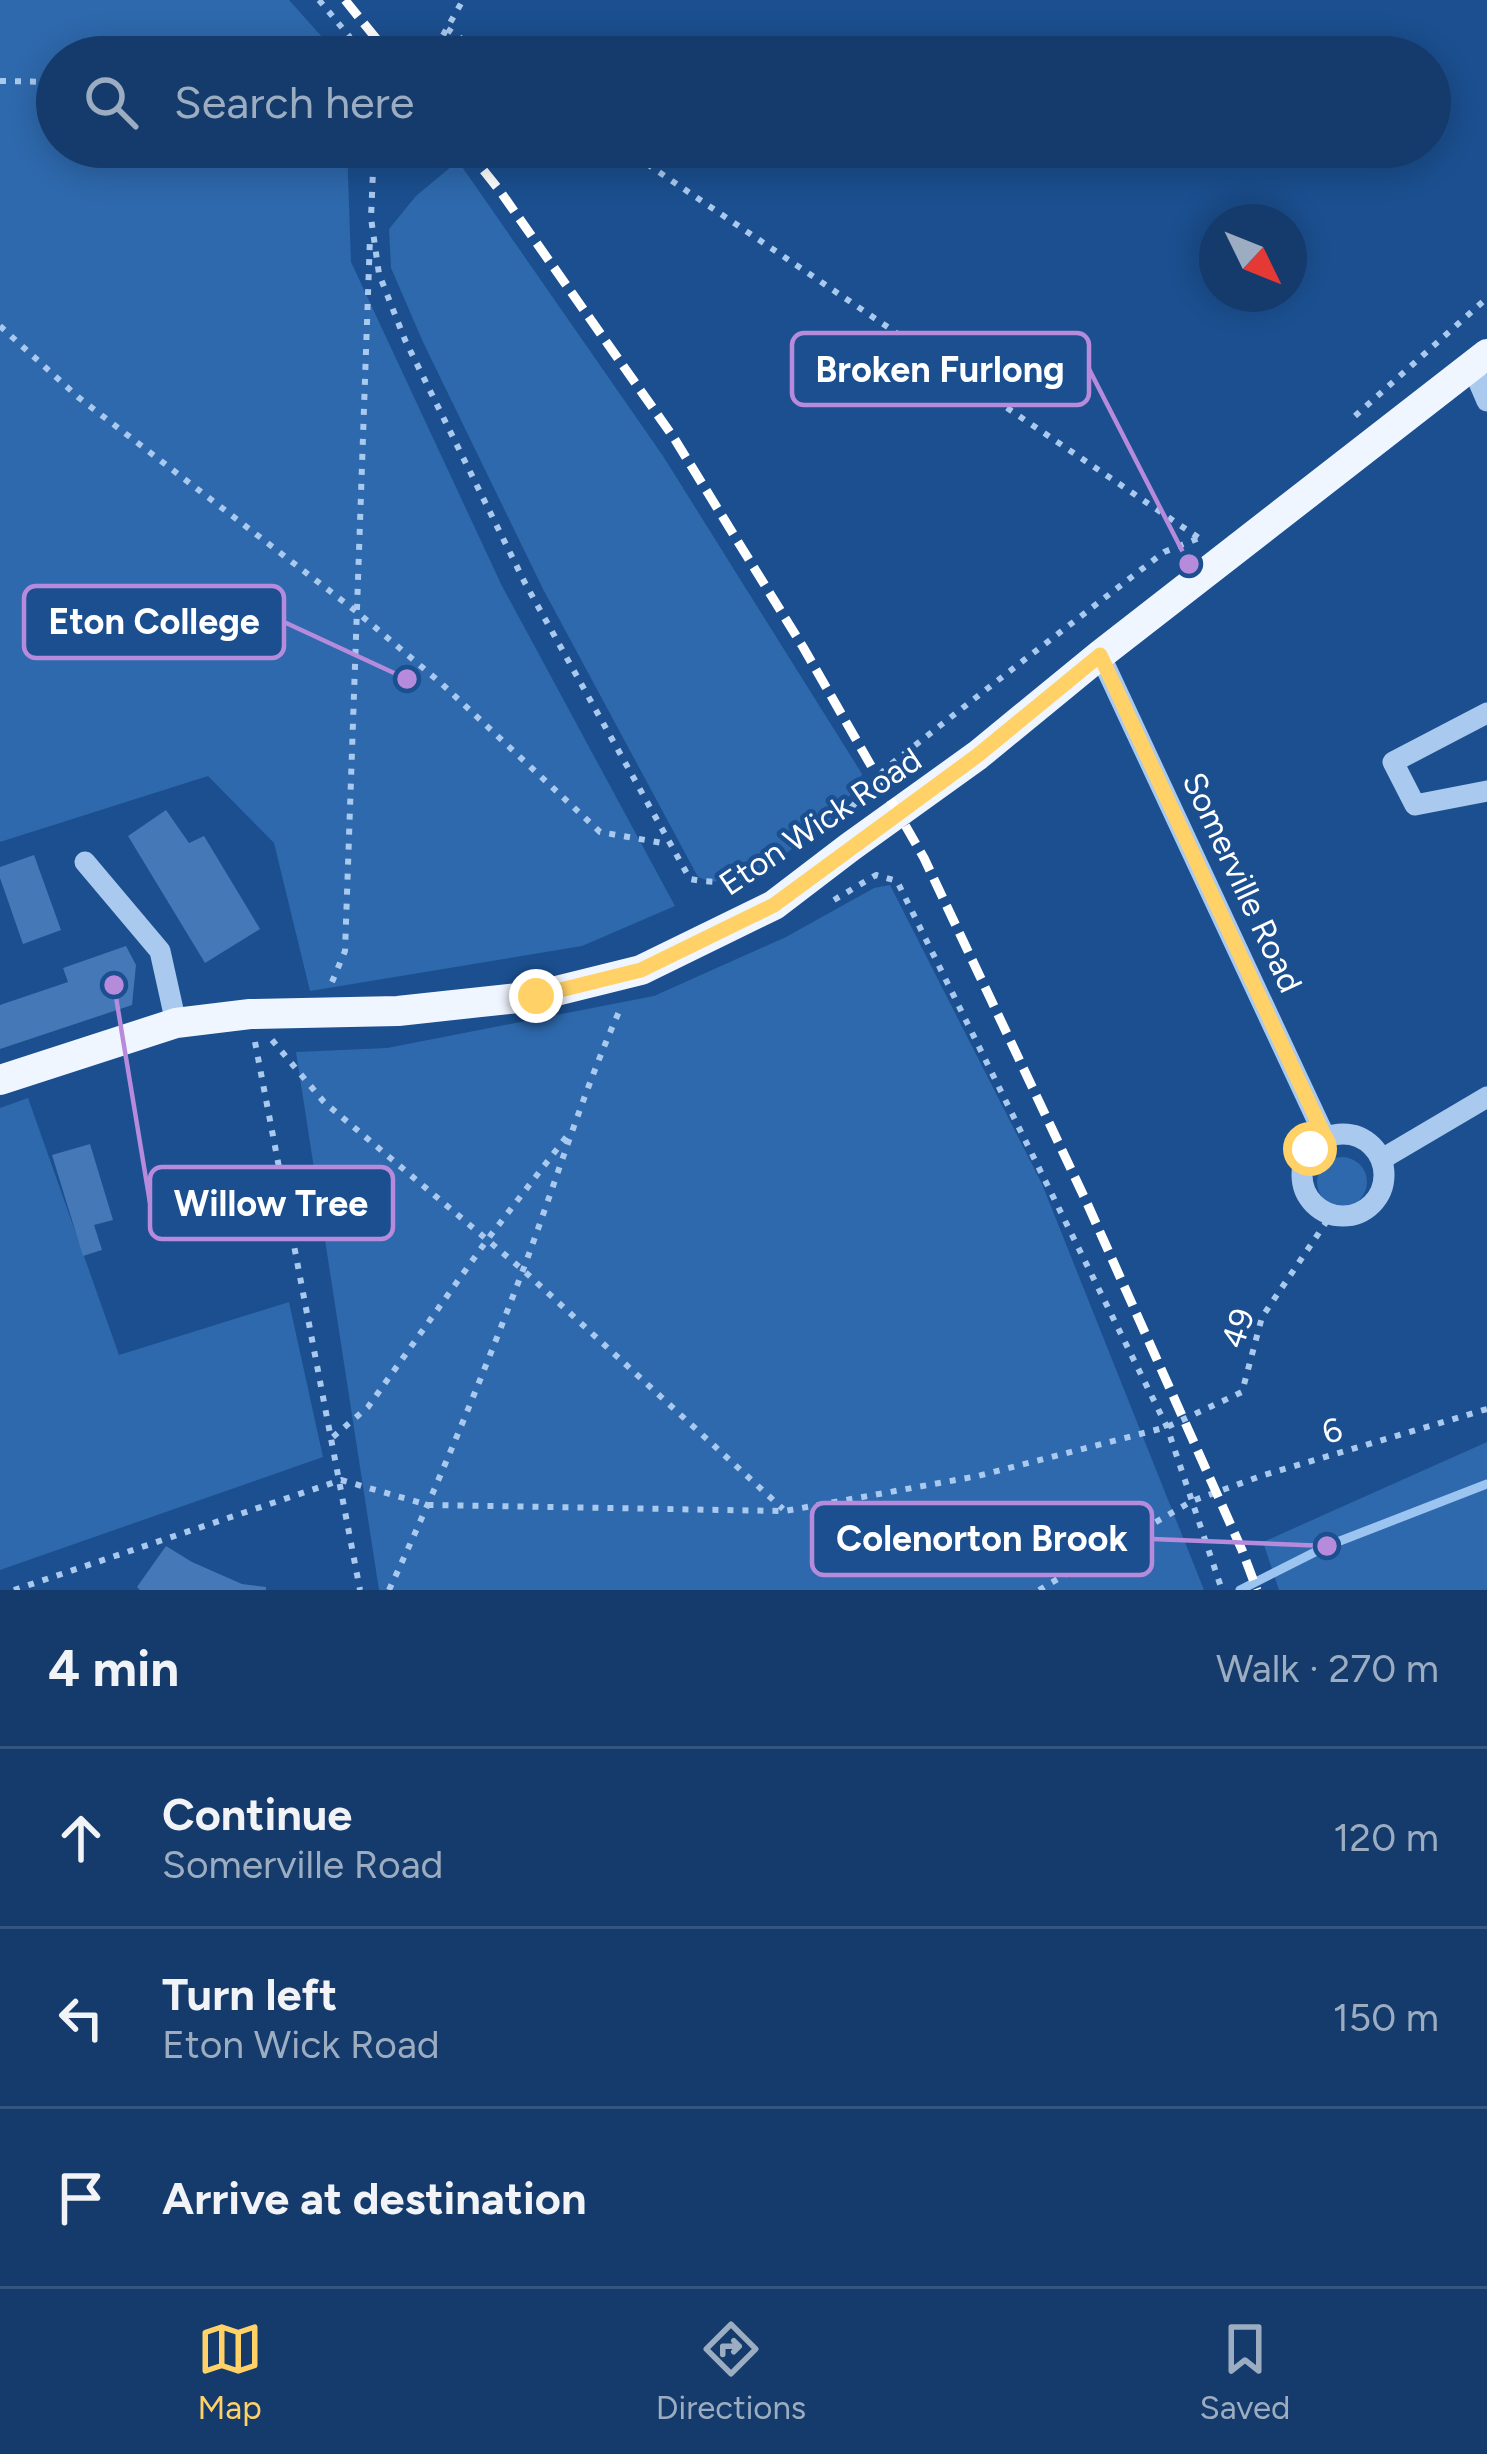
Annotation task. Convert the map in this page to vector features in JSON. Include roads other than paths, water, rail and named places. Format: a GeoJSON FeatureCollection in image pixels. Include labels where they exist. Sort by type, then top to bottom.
{"type":"FeatureCollection","features":[{"type":"Feature","properties":{"kind":"main road","name":"Eton Wick Road"},"geometry":{"type":"LineString","coordinates":[[0,1080],[176,1023],[250,1015],[398,1011],[536,996],[641,970],[774,905],[978,755],[1479,360]]}},
{"type":"Feature","properties":{"kind":"street"},"geometry":{"type":"LineString","coordinates":[[1479,360],[1487,401]]}},
{"type":"Feature","properties":{"kind":"street","name":"Somerville Road"},"geometry":{"type":"LineString","coordinates":[[1100,655],[1325,1137]]}},
{"type":"Feature","properties":{"kind":"street"},"geometry":{"type":"LineString","coordinates":[[1487,713],[1393,762],[1415,806],[1487,791]]}},
{"type":"Feature","properties":{"kind":"street"},"geometry":{"type":"LineString","coordinates":[[85,862],[160,951],[176,1023]]}},
{"type":"Feature","properties":{"kind":"street"},"geometry":{"type":"LineString","coordinates":[[1382,1159],[1487,1097]]}},
{"type":"Feature","properties":{"kind":"street"},"geometry":{"type":"LineString","coordinates":[[1361,1136],[1382,1159],[1384,1183],[1376,1201],[1359,1213],[1331,1215],[1305,1193],[1304,1159],[1325,1137],[1361,1136]]}},
{"type":"Feature","properties":{"kind":"waterway"},"geometry":{"type":"LineString","coordinates":[[1240,1590],[1327,1546],[1487,1484]]}},
{"type":"Feature","properties":{"kind":"railway"},"geometry":{"type":"LineString","coordinates":[[345,0],[374,36]]}},
{"type":"Feature","properties":{"kind":"railway"},"geometry":{"type":"LineString","coordinates":[[482,168],[674,438],[803,647],[924,858],[1087,1203],[1257,1590]]}},
{"type":"Feature","properties":{"kind":"place","name":"Broken Furlong"},"geometry":{"type":"Point","coordinates":[1189,564]}},
{"type":"Feature","properties":{"kind":"place","name":"Eton College"},"geometry":{"type":"Point","coordinates":[407,679]}},
{"type":"Feature","properties":{"kind":"place","name":"Willow Tree"},"geometry":{"type":"Point","coordinates":[114,985]}},
{"type":"Feature","properties":{"kind":"place","name":"Colenorton Brook"},"geometry":{"type":"Point","coordinates":[1327,1546]}}]}
